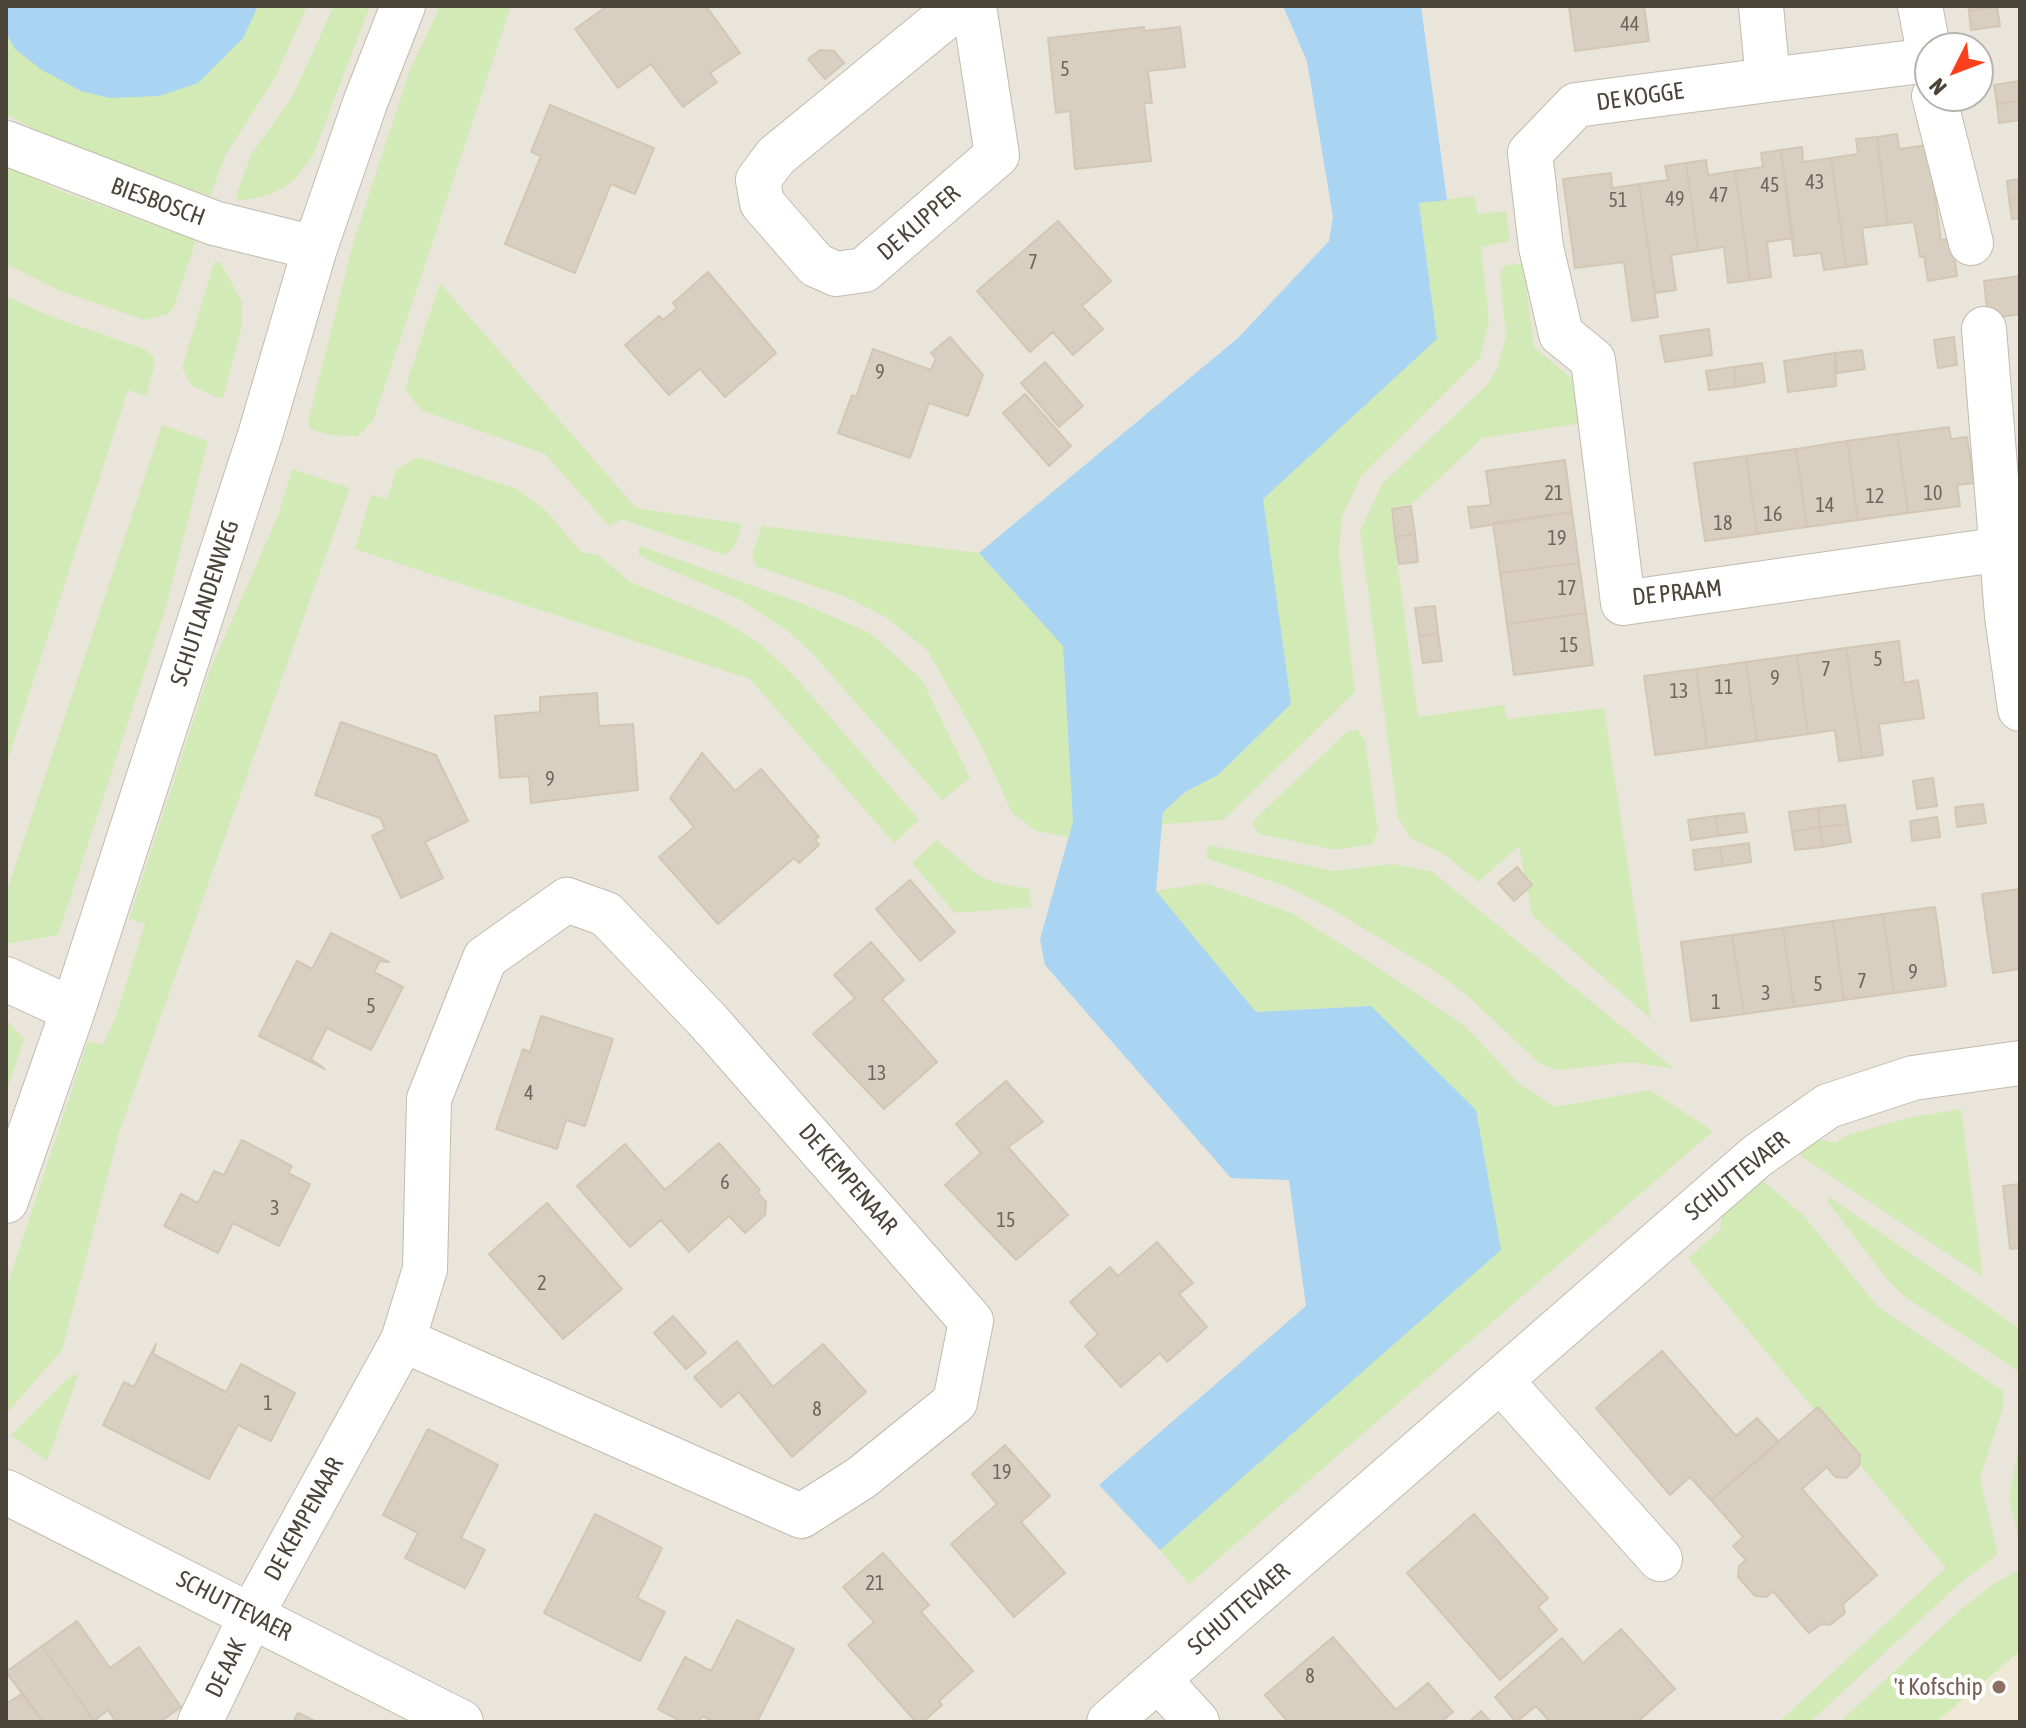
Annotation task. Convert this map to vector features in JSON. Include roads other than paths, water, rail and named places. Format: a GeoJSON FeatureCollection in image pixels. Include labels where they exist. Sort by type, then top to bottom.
{"type":"FeatureCollection","features":[{"type":"Feature","properties":{"kind":"street","name":"SCHUTLANDENWEG"},"geometry":{"type":"LineString","coordinates":[[6,1201],[73,1010],[261,432],[315,248],[370,88],[403,6]]}},
{"type":"Feature","properties":{"kind":"street","name":"DE KLIPPER"},"geometry":{"type":"LineString","coordinates":[[959,6],[776,156],[758,180],[762,203],[816,265],[836,274],[864,270],[997,155],[974,6]]}},
{"type":"Feature","properties":{"kind":"street"},"geometry":{"type":"LineString","coordinates":[[1761,6],[1768,80]]}},
{"type":"Feature","properties":{"kind":"street","name":"DE KOGGE"},"geometry":{"type":"LineString","coordinates":[[1920,6],[1925,32]]}},
{"type":"Feature","properties":{"kind":"street","name":"DE KOGGE"},"geometry":{"type":"LineString","coordinates":[[1541,247],[1530,153],[1576,105],[1914,61]]}},
{"type":"Feature","properties":{"kind":"street"},"geometry":{"type":"LineString","coordinates":[[1938,112],[1971,243]]}},
{"type":"Feature","properties":{"kind":"street","name":"BIESBOSCH"},"geometry":{"type":"LineString","coordinates":[[6,143],[214,223],[315,248]]}},
{"type":"Feature","properties":{"kind":"street","name":"DE PRAAM"},"geometry":{"type":"LineString","coordinates":[[1541,247],[1561,334],[1593,360],[1623,603],[2003,549]]}},
{"type":"Feature","properties":{"kind":"street"},"geometry":{"type":"LineString","coordinates":[[1984,329],[2020,709]]}},
{"type":"Feature","properties":{"kind":"street","name":"DE KEMPENAAR"},"geometry":{"type":"LineString","coordinates":[[252,1614],[403,1340],[425,1269],[429,1099],[485,958],[567,900],[606,914],[709,1022],[971,1321],[955,1402],[861,1478],[801,1516],[403,1340]]}},
{"type":"Feature","properties":{"kind":"street"},"geometry":{"type":"LineString","coordinates":[[6,979],[73,1010]]}},
{"type":"Feature","properties":{"kind":"street","name":"SCHUTTEVAER"},"geometry":{"type":"LineString","coordinates":[[1109,1722],[1757,1156],[1828,1106],[1913,1078],[2020,1063]]}},
{"type":"Feature","properties":{"kind":"street"},"geometry":{"type":"LineString","coordinates":[[1501,1381],[1660,1559]]}},
{"type":"Feature","properties":{"kind":"street","name":"SCHUTTEVAER"},"geometry":{"type":"LineString","coordinates":[[6,1492],[461,1722]]}},
{"type":"Feature","properties":{"kind":"street","name":"DE AAK"},"geometry":{"type":"LineString","coordinates":[[200,1722],[252,1614]]}},
{"type":"Feature","properties":{"kind":"street"},"geometry":{"type":"LineString","coordinates":[[1158,1679],[1197,1722]]}},
{"type":"Feature","properties":{"kind":"water"},"geometry":{"type":"Polygon","coordinates":[[[6,6],[258,6],[243,38],[198,83],[159,96],[110,98],[81,91],[42,70],[15,49],[6,33],[6,6]]]}},
{"type":"Feature","properties":{"kind":"water"},"geometry":{"type":"Polygon","coordinates":[[[1283,6],[1421,6],[1447,200],[1419,203],[1437,339],[1263,499],[1291,704],[1218,775],[1185,792],[1163,812],[1156,891],[1256,1012],[1371,1006],[1476,1110],[1501,1250],[1160,1550],[1099,1485],[1306,1306],[1289,1180],[1231,1178],[1045,965],[1040,939],[1073,822],[1063,646],[979,553],[1238,338],[1329,241],[1333,217],[1307,61],[1283,6]]]}},
{"type":"Feature","properties":{"kind":"place","name":"'t Kofschip"},"geometry":{"type":"Point","coordinates":[1999,1687]}}]}
